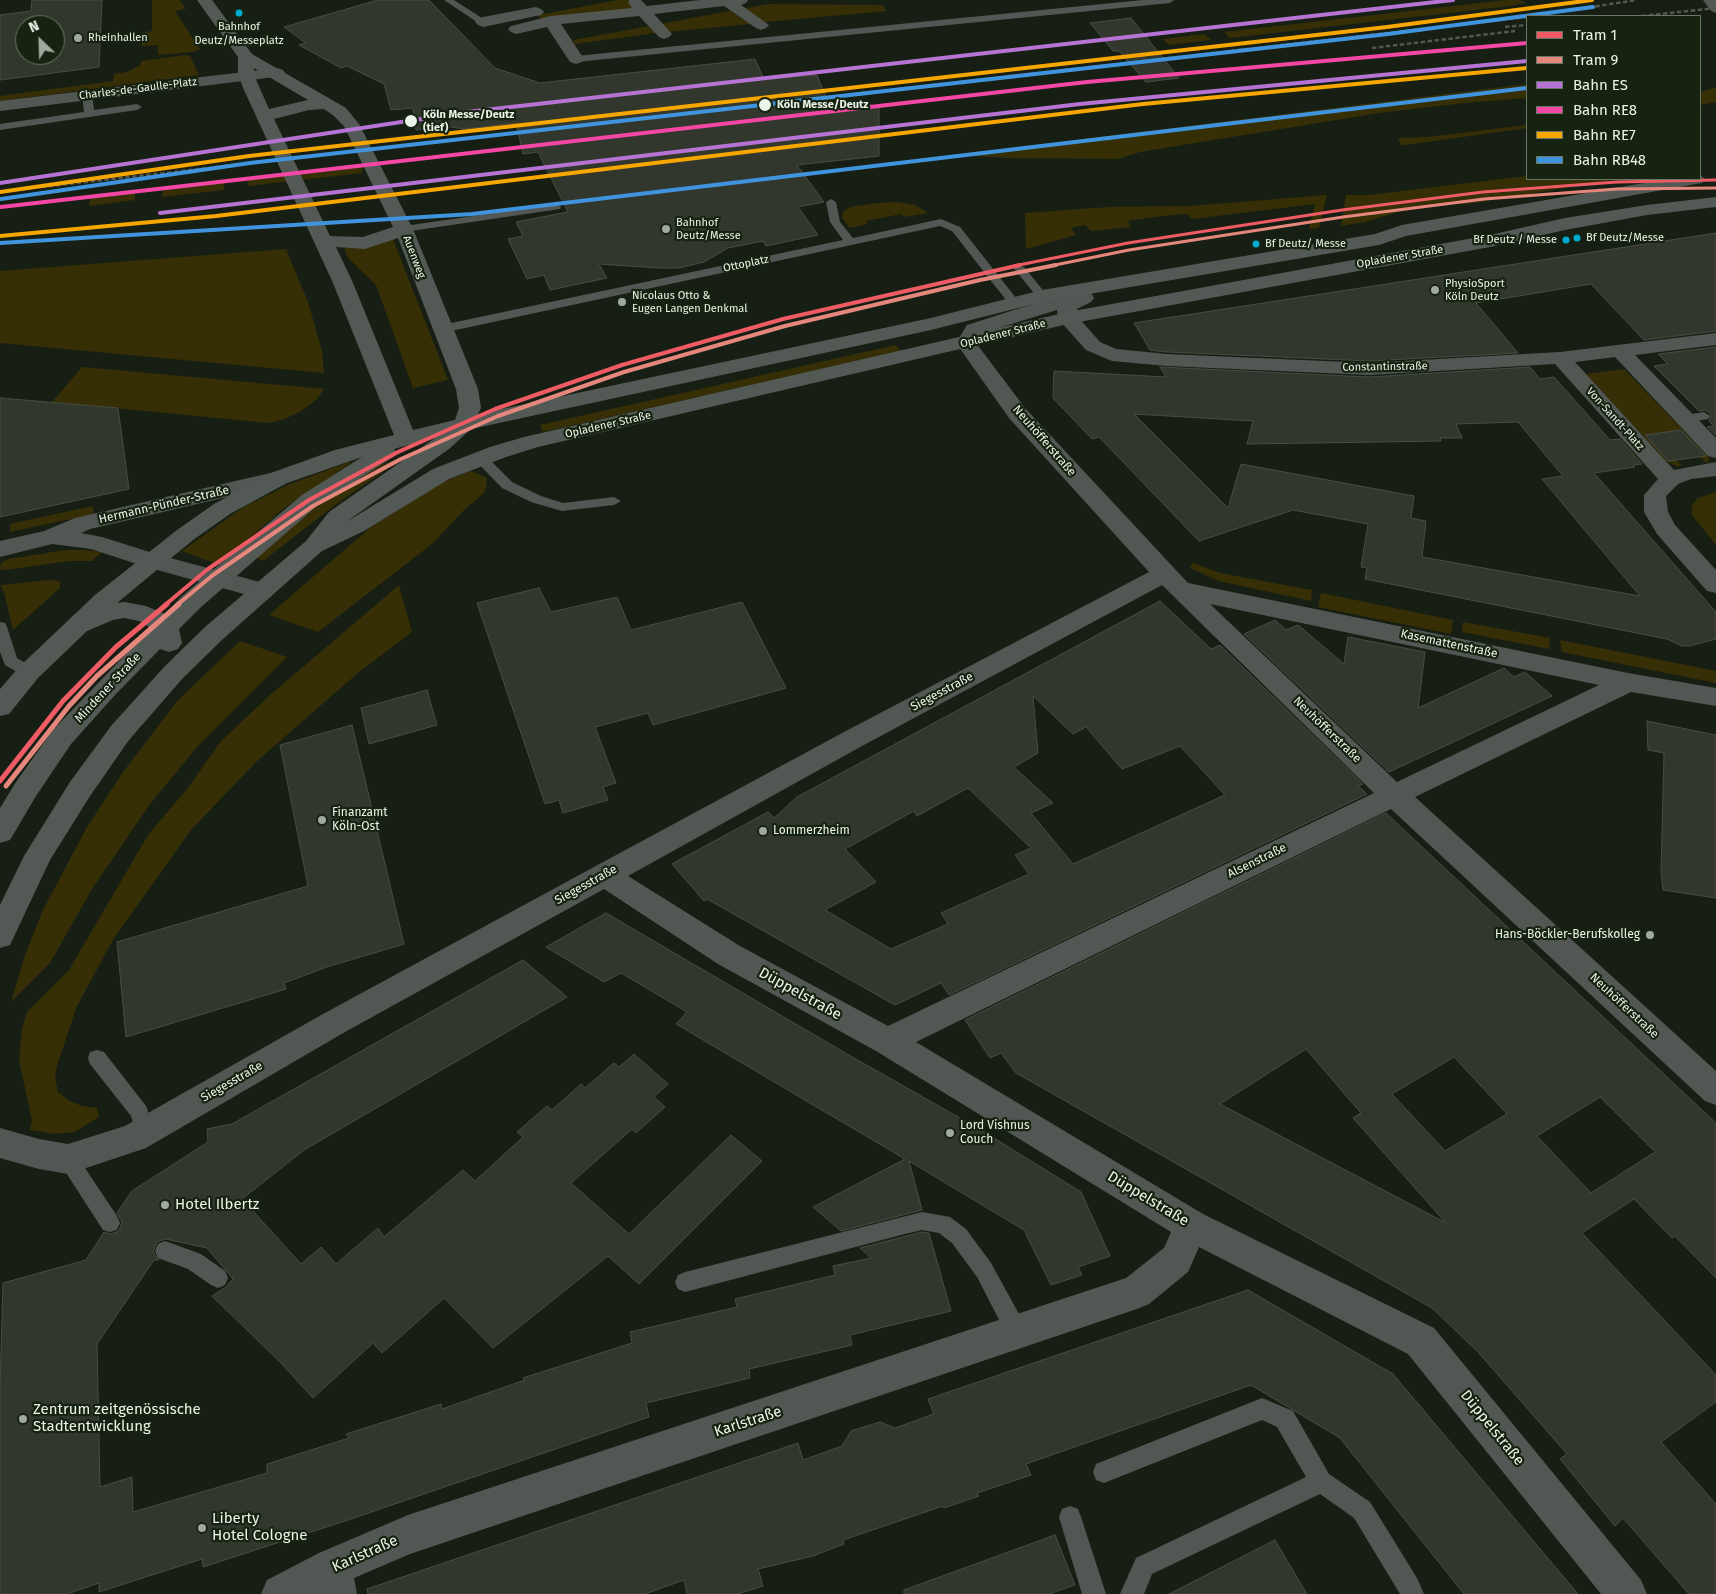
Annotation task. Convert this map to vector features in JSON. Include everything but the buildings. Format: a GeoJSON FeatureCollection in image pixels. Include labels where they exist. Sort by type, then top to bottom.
{"type":"FeatureCollection","features":[{"type":"Feature","properties":{"kind":"main road","name":"Auenweg"},"geometry":{"type":"LineString","coordinates":[[204,0],[246,57],[277,73],[340,112],[351,124],[404,229],[467,389],[470,408],[464,424]]}},
{"type":"Feature","properties":{"kind":"main road"},"geometry":{"type":"LineString","coordinates":[[1710,0],[1716,8]]}},
{"type":"Feature","properties":{"kind":"main road"},"geometry":{"type":"LineString","coordinates":[[246,57],[246,76],[343,283],[406,439],[441,444],[489,455]]}},
{"type":"Feature","properties":{"kind":"main road"},"geometry":{"type":"LineString","coordinates":[[266,117],[309,104],[327,104]]}},
{"type":"Feature","properties":{"kind":"main road","name":"Opladener Straße"},"geometry":{"type":"LineString","coordinates":[[464,424],[931,324],[1042,296],[1344,245],[1440,224],[1692,180]]}},
{"type":"Feature","properties":{"kind":"main road","name":"Opladener Straße"},"geometry":{"type":"LineString","coordinates":[[314,546],[356,526],[441,474],[489,455],[1068,318],[1385,260],[1565,224],[1647,210],[1716,202]]}},
{"type":"Feature","properties":{"kind":"main road"},"geometry":{"type":"LineString","coordinates":[[1385,260],[1407,247],[1450,236],[1453,231],[1449,227],[1440,224]]}},
{"type":"Feature","properties":{"kind":"main road"},"geometry":{"type":"LineString","coordinates":[[324,241],[365,243],[404,229]]}},
{"type":"Feature","properties":{"kind":"main road"},"geometry":{"type":"LineString","coordinates":[[0,936],[38,856],[80,789],[120,732],[174,672],[214,633],[314,546],[337,517],[441,444],[464,424]]}},
{"type":"Feature","properties":{"kind":"main road","name":"Mindener Straße"},"geometry":{"type":"LineString","coordinates":[[0,707],[30,672],[74,628],[151,561],[222,509],[279,478],[343,455],[464,424]]}},
{"type":"Feature","properties":{"kind":"main road","name":"Mindener Straße"},"geometry":{"type":"LineString","coordinates":[[0,832],[26,789],[62,737],[166,626],[216,578],[310,500],[406,439]]}},
{"type":"Feature","properties":{"kind":"main road"},"geometry":{"type":"LineString","coordinates":[[74,628],[107,613],[124,610],[146,614],[166,626],[174,672]]}},
{"type":"Feature","properties":{"kind":"street"},"geometry":{"type":"LineString","coordinates":[[516,25],[606,0]]}},
{"type":"Feature","properties":{"kind":"street"},"geometry":{"type":"LineString","coordinates":[[483,22],[516,25],[638,6],[729,1],[762,25]]}},
{"type":"Feature","properties":{"kind":"street"},"geometry":{"type":"LineString","coordinates":[[638,6],[664,34]]}},
{"type":"Feature","properties":{"kind":"street"},"geometry":{"type":"LineString","coordinates":[[551,21],[576,59]]}},
{"type":"Feature","properties":{"kind":"street","name":"Charles-de-Gaulle-Platz"},"geometry":{"type":"LineString","coordinates":[[0,106],[277,73]]}},
{"type":"Feature","properties":{"kind":"street"},"geometry":{"type":"LineString","coordinates":[[1068,318],[1067,308],[1105,285]]}},
{"type":"Feature","properties":{"kind":"street"},"geometry":{"type":"LineString","coordinates":[[966,343],[974,329],[1043,307],[1084,298]]}},
{"type":"Feature","properties":{"kind":"street","name":"Constantinstraße"},"geometry":{"type":"LineString","coordinates":[[1068,318],[1093,346],[1112,355],[1167,360],[1369,369],[1560,358],[1716,340]]}},
{"type":"Feature","properties":{"kind":"street","name":"Neuhöfferstraße"},"geometry":{"type":"LineString","coordinates":[[966,343],[1017,413],[1173,582],[1394,795],[1716,1090]]}},
{"type":"Feature","properties":{"kind":"street"},"geometry":{"type":"LineString","coordinates":[[1621,352],[1694,418],[1716,452]]}},
{"type":"Feature","properties":{"kind":"street","name":"Von-Sandt-Platz"},"geometry":{"type":"LineString","coordinates":[[1560,358],[1670,480]]}},
{"type":"Feature","properties":{"kind":"street"},"geometry":{"type":"LineString","coordinates":[[1716,470],[1687,473],[1670,480],[1656,495],[1656,512],[1666,529],[1716,585]]}},
{"type":"Feature","properties":{"kind":"street","name":"Hermann-Pünder-Straße"},"geometry":{"type":"LineString","coordinates":[[0,549],[51,537],[84,523],[279,478]]}},
{"type":"Feature","properties":{"kind":"street","name":"Hermann-Pünder-Straße"},"geometry":{"type":"LineString","coordinates":[[51,537],[94,542],[151,561],[262,591]]}},
{"type":"Feature","properties":{"kind":"street","name":"Kasemattenstraße"},"geometry":{"type":"LineString","coordinates":[[1173,582],[1419,638],[1628,682],[1716,697]]}},
{"type":"Feature","properties":{"kind":"street","name":"Siegesstraße"},"geometry":{"type":"LineString","coordinates":[[0,1143],[39,1154],[68,1159],[134,1138],[334,1023],[853,738],[1173,582]]}},
{"type":"Feature","properties":{"kind":"street","name":"Alsenstraße"},"geometry":{"type":"LineString","coordinates":[[886,1041],[1628,682]]}},
{"type":"Feature","properties":{"kind":"street","name":"Düppelstraße"},"geometry":{"type":"LineString","coordinates":[[604,875],[729,955],[886,1041],[1191,1225],[1421,1341],[1627,1594]]}},
{"type":"Feature","properties":{"kind":"street","name":"Karlstraße"},"geometry":{"type":"LineString","coordinates":[[281,1594],[335,1580],[408,1535],[1137,1292],[1176,1260],[1191,1225]]}},
{"type":"Feature","properties":{"kind":"lane"},"geometry":{"type":"LineString","coordinates":[[448,0],[483,22]]}},
{"type":"Feature","properties":{"kind":"lane"},"geometry":{"type":"LineString","coordinates":[[576,59],[1170,0]]}},
{"type":"Feature","properties":{"kind":"lane"},"geometry":{"type":"LineString","coordinates":[[86,95],[89,114]]}},
{"type":"Feature","properties":{"kind":"lane"},"geometry":{"type":"LineString","coordinates":[[0,128],[137,107]]}},
{"type":"Feature","properties":{"kind":"lane"},"geometry":{"type":"LineString","coordinates":[[831,202],[835,222],[851,242]]}},
{"type":"Feature","properties":{"kind":"lane"},"geometry":{"type":"LineString","coordinates":[[404,229],[556,207]]}},
{"type":"Feature","properties":{"kind":"lane","name":"Ottoplatz"},"geometry":{"type":"LineString","coordinates":[[442,329],[941,222],[951,225],[956,229],[1014,303]]}},
{"type":"Feature","properties":{"kind":"lane"},"geometry":{"type":"LineString","coordinates":[[1020,269],[1042,296]]}},
{"type":"Feature","properties":{"kind":"lane"},"geometry":{"type":"LineString","coordinates":[[489,455],[507,486],[536,499],[562,507],[614,501]]}},
{"type":"Feature","properties":{"kind":"lane"},"geometry":{"type":"LineString","coordinates":[[0,627],[10,662],[30,672]]}},
{"type":"Feature","properties":{"kind":"lane"},"geometry":{"type":"LineString","coordinates":[[97,1058],[139,1112],[146,1132]]}},
{"type":"Feature","properties":{"kind":"lane"},"geometry":{"type":"LineString","coordinates":[[68,1159],[110,1223]]}},
{"type":"Feature","properties":{"kind":"lane"},"geometry":{"type":"LineString","coordinates":[[685,1282],[901,1225],[922,1222],[943,1224],[959,1236],[984,1270],[1016,1332]]}},
{"type":"Feature","properties":{"kind":"lane"},"geometry":{"type":"LineString","coordinates":[[165,1251],[194,1261],[218,1278]]}},
{"type":"Feature","properties":{"kind":"lane"},"geometry":{"type":"LineString","coordinates":[[1104,1472],[1262,1409],[1285,1419],[1321,1482],[1362,1510],[1409,1586],[1412,1594]]}},
{"type":"Feature","properties":{"kind":"lane"},"geometry":{"type":"LineString","coordinates":[[1132,1594],[1144,1566],[1321,1482]]}},
{"type":"Feature","properties":{"kind":"lane"},"geometry":{"type":"LineString","coordinates":[[1070,1517],[1094,1594]]}},
{"type":"Feature","properties":{"kind":"shaded area"},"geometry":{"type":"Polygon","coordinates":[[[152,0],[180,0],[186,9],[175,11],[200,49],[193,52],[158,55],[158,45],[142,46],[140,33],[152,31],[152,0]]]}},
{"type":"Feature","properties":{"kind":"shaded area"},"geometry":{"type":"Polygon","coordinates":[[[627,0],[636,10],[541,19],[538,15],[627,0]]]}},
{"type":"Feature","properties":{"kind":"shaded area"},"geometry":{"type":"Polygon","coordinates":[[[1506,0],[1520,0],[1527,3],[1230,38],[1224,32],[1506,0]]]}},
{"type":"Feature","properties":{"kind":"shaded area"},"geometry":{"type":"Polygon","coordinates":[[[769,4],[882,5],[887,11],[765,22],[741,9],[769,4]]]}},
{"type":"Feature","properties":{"kind":"shaded area"},"geometry":{"type":"Polygon","coordinates":[[[730,11],[751,24],[667,32],[660,24],[730,11]]]}},
{"type":"Feature","properties":{"kind":"shaded area"},"geometry":{"type":"Polygon","coordinates":[[[649,26],[656,33],[575,44],[573,40],[649,26]]]}},
{"type":"Feature","properties":{"kind":"shaded area"},"geometry":{"type":"Polygon","coordinates":[[[1204,34],[1211,40],[1169,45],[1163,39],[1204,34]]]}},
{"type":"Feature","properties":{"kind":"shaded area"},"geometry":{"type":"Polygon","coordinates":[[[185,55],[190,56],[199,75],[0,101],[0,96],[113,81],[114,74],[127,72],[140,65],[142,61],[185,55]]]}},
{"type":"Feature","properties":{"kind":"shaded area"},"geometry":{"type":"Polygon","coordinates":[[[1526,84],[1526,98],[1379,113],[1140,152],[1118,159],[1008,158],[954,155],[937,157],[1526,84]]]}},
{"type":"Feature","properties":{"kind":"shaded area"},"geometry":{"type":"Polygon","coordinates":[[[1716,87],[1716,102],[1701,105],[1701,92],[1716,87]]]}},
{"type":"Feature","properties":{"kind":"shaded area"},"geometry":{"type":"Polygon","coordinates":[[[1526,125],[1526,128],[1406,145],[1401,145],[1398,138],[1427,137],[1526,125]]]}},
{"type":"Feature","properties":{"kind":"shaded area"},"geometry":{"type":"Polygon","coordinates":[[[362,166],[362,173],[248,186],[248,179],[362,166]]]}},
{"type":"Feature","properties":{"kind":"shaded area"},"geometry":{"type":"Polygon","coordinates":[[[1526,176],[1526,180],[1613,180],[1468,204],[1435,204],[1365,222],[1341,226],[1346,195],[1369,195],[1526,176]]]}},
{"type":"Feature","properties":{"kind":"shaded area"},"geometry":{"type":"Polygon","coordinates":[[[224,182],[224,190],[162,197],[163,189],[224,182]]]}},
{"type":"Feature","properties":{"kind":"shaded area"},"geometry":{"type":"Polygon","coordinates":[[[135,192],[135,200],[89,206],[90,197],[135,192]]]}},
{"type":"Feature","properties":{"kind":"shaded area"},"geometry":{"type":"Polygon","coordinates":[[[1327,195],[1319,228],[1309,229],[1315,204],[1192,219],[1187,214],[1162,216],[1128,221],[1131,227],[1091,231],[1085,225],[1071,228],[1076,235],[1026,249],[1025,213],[1109,207],[1190,206],[1327,195]]]}},
{"type":"Feature","properties":{"kind":"shaded area"},"geometry":{"type":"Polygon","coordinates":[[[897,202],[915,205],[928,213],[904,217],[901,214],[866,221],[868,224],[849,228],[842,217],[843,212],[850,207],[897,202]]]}},
{"type":"Feature","properties":{"kind":"shaded area"},"geometry":{"type":"Polygon","coordinates":[[[393,239],[448,380],[413,388],[376,285],[348,258],[344,248],[374,246],[393,239]]]}},
{"type":"Feature","properties":{"kind":"shaded area"},"geometry":{"type":"Polygon","coordinates":[[[286,249],[308,302],[322,351],[324,373],[0,343],[0,271],[286,249]]]}},
{"type":"Feature","properties":{"kind":"shaded area"},"geometry":{"type":"Polygon","coordinates":[[[896,345],[901,351],[543,432],[540,425],[896,345]]]}},
{"type":"Feature","properties":{"kind":"shaded area"},"geometry":{"type":"Polygon","coordinates":[[[82,367],[324,389],[317,399],[301,411],[285,419],[269,423],[52,402],[82,367]]]}},
{"type":"Feature","properties":{"kind":"shaded area"},"geometry":{"type":"Polygon","coordinates":[[[1624,369],[1708,456],[1709,461],[1706,463],[1674,431],[1652,434],[1682,466],[1676,466],[1666,461],[1586,374],[1624,369]]]}},
{"type":"Feature","properties":{"kind":"shaded area"},"geometry":{"type":"Polygon","coordinates":[[[400,458],[402,459],[339,502],[263,561],[254,556],[318,502],[368,470],[400,458]]]}},
{"type":"Feature","properties":{"kind":"shaded area"},"geometry":{"type":"Polygon","coordinates":[[[349,462],[351,463],[284,508],[219,565],[182,551],[242,508],[290,484],[349,462]]]}},
{"type":"Feature","properties":{"kind":"shaded area"},"geometry":{"type":"Polygon","coordinates":[[[471,471],[487,478],[485,492],[464,510],[432,544],[318,632],[269,615],[371,527],[445,481],[471,471]]]}},
{"type":"Feature","properties":{"kind":"shaded area"},"geometry":{"type":"Polygon","coordinates":[[[1716,492],[1716,545],[1692,515],[1692,505],[1698,498],[1716,492]]]}},
{"type":"Feature","properties":{"kind":"shaded area"},"geometry":{"type":"Polygon","coordinates":[[[93,506],[94,514],[10,532],[10,524],[93,506]]]}},
{"type":"Feature","properties":{"kind":"shaded area"},"geometry":{"type":"Polygon","coordinates":[[[66,550],[102,552],[92,561],[69,561],[6,570],[0,569],[1,563],[8,559],[66,550]]]}},
{"type":"Feature","properties":{"kind":"shaded area"},"geometry":{"type":"Polygon","coordinates":[[[1193,563],[1220,573],[1312,590],[1311,601],[1219,581],[1190,568],[1193,563]]]}},
{"type":"Feature","properties":{"kind":"shaded area"},"geometry":{"type":"Polygon","coordinates":[[[49,580],[60,581],[60,588],[13,630],[4,592],[0,585],[49,580]]]}},
{"type":"Feature","properties":{"kind":"shaded area"},"geometry":{"type":"Polygon","coordinates":[[[399,585],[412,632],[359,672],[256,762],[191,830],[114,938],[77,1006],[57,1066],[55,1078],[58,1092],[70,1101],[82,1106],[97,1108],[99,1117],[75,1132],[54,1134],[30,1130],[32,1120],[19,1060],[22,1029],[27,1012],[69,970],[148,835],[187,789],[221,741],[269,696],[399,585]]]}},
{"type":"Feature","properties":{"kind":"shaded area"},"geometry":{"type":"Polygon","coordinates":[[[1321,593],[1453,620],[1451,634],[1318,607],[1321,593]]]}},
{"type":"Feature","properties":{"kind":"shaded area"},"geometry":{"type":"Polygon","coordinates":[[[1463,622],[1550,638],[1549,649],[1462,632],[1463,622]]]}},
{"type":"Feature","properties":{"kind":"shaded area"},"geometry":{"type":"Polygon","coordinates":[[[1560,640],[1716,671],[1716,683],[1562,652],[1560,640]]]}},
{"type":"Feature","properties":{"kind":"shaded area"},"geometry":{"type":"Polygon","coordinates":[[[240,641],[287,657],[198,746],[150,804],[92,889],[50,963],[11,1002],[25,955],[43,910],[87,827],[123,772],[178,700],[240,641]]]}},
{"type":"Feature","properties":{"kind":"railway"},"geometry":{"type":"LineString","coordinates":[[1540,15],[1637,0]]}},
{"type":"Feature","properties":{"kind":"railway"},"geometry":{"type":"LineString","coordinates":[[1651,15],[1716,8]]}},
{"type":"Feature","properties":{"kind":"railway"},"geometry":{"type":"LineString","coordinates":[[7,191],[1526,17]]}},
{"type":"Feature","properties":{"kind":"railway"},"geometry":{"type":"LineString","coordinates":[[1505,27],[1526,25]]}},
{"type":"Feature","properties":{"kind":"railway"},"geometry":{"type":"LineString","coordinates":[[1372,48],[1515,31]]}},
{"type":"Feature","properties":{"kind":"tram line","name":"1"},"geometry":{"type":"LineString","coordinates":[[0,781],[63,701],[92,671],[116,647],[208,569],[309,500],[398,452],[495,409],[622,365],[783,319],[978,273],[1128,243],[1342,210],[1483,192],[1617,182],[1716,180]]}},
{"type":"Feature","properties":{"kind":"tram line","name":"9"},"geometry":{"type":"LineString","coordinates":[[6,786],[69,706],[97,676],[121,653],[213,575],[313,506],[401,459],[498,416],[624,372],[785,326],[980,280],[1129,250],[1343,217],[1484,199],[1617,189],[1716,188]]}},
{"type":"Feature","properties":{"kind":"rail line","name":"ES"},"geometry":{"type":"LineString","coordinates":[[0,183],[467,112],[1453,0]]}},
{"type":"Feature","properties":{"kind":"rail line","name":"RE7"},"geometry":{"type":"LineString","coordinates":[[0,192],[249,156],[1387,27],[1592,0]]}},
{"type":"Feature","properties":{"kind":"rail line","name":"RB48"},"geometry":{"type":"LineString","coordinates":[[1532,15],[1593,7]]}},
{"type":"Feature","properties":{"kind":"rail line","name":"RB48"},"geometry":{"type":"LineString","coordinates":[[1,199],[250,163],[1388,34],[1526,16]]}},
{"type":"Feature","properties":{"kind":"rail line","name":"RE8"},"geometry":{"type":"LineString","coordinates":[[1,207],[1087,82],[1526,43]]}},
{"type":"Feature","properties":{"kind":"rail line","name":"ES"},"geometry":{"type":"LineString","coordinates":[[160,213],[1080,104],[1526,61]]}},
{"type":"Feature","properties":{"kind":"rail line","name":"RE7"},"geometry":{"type":"LineString","coordinates":[[0,236],[216,216],[1143,104],[1526,68]]}},
{"type":"Feature","properties":{"kind":"rail line","name":"RB48"},"geometry":{"type":"LineString","coordinates":[[0,243],[472,214],[1526,88]]}},
{"type":"Feature","properties":{"kind":"place","name":"Bahnhof Deutz/Messeplatz"},"geometry":{"type":"Point","coordinates":[239,13]}},
{"type":"Feature","properties":{"kind":"place","name":"Rheinhallen"},"geometry":{"type":"Point","coordinates":[78,38]}},
{"type":"Feature","properties":{"kind":"place","name":"Köln Messe/Deutz"},"geometry":{"type":"Point","coordinates":[765,105]}},
{"type":"Feature","properties":{"kind":"place","name":"Köln Messe/Deutz (tief)"},"geometry":{"type":"Point","coordinates":[411,121]}},
{"type":"Feature","properties":{"kind":"place","name":"Bahnhof Deutz/Messe"},"geometry":{"type":"Point","coordinates":[666,229]}},
{"type":"Feature","properties":{"kind":"place","name":"Bf Deutz/Messe"},"geometry":{"type":"Point","coordinates":[1577,238]}},
{"type":"Feature","properties":{"kind":"place","name":"Bf Deutz / Messe"},"geometry":{"type":"Point","coordinates":[1566,240]}},
{"type":"Feature","properties":{"kind":"place","name":"Bf Deutz/ Messe"},"geometry":{"type":"Point","coordinates":[1256,244]}},
{"type":"Feature","properties":{"kind":"place","name":"PhysioSport Köln Deutz"},"geometry":{"type":"Point","coordinates":[1435,290]}},
{"type":"Feature","properties":{"kind":"place","name":"Nicolaus Otto & Eugen Langen Denkmal"},"geometry":{"type":"Point","coordinates":[622,302]}},
{"type":"Feature","properties":{"kind":"place","name":"Finanzamt Köln-Ost"},"geometry":{"type":"Point","coordinates":[322,820]}},
{"type":"Feature","properties":{"kind":"place","name":"Lommerzheim"},"geometry":{"type":"Point","coordinates":[763,831]}},
{"type":"Feature","properties":{"kind":"place","name":"Hans-Böckler-Berufskolleg"},"geometry":{"type":"Point","coordinates":[1650,935]}},
{"type":"Feature","properties":{"kind":"place","name":"Lord Vishnus Couch"},"geometry":{"type":"Point","coordinates":[950,1133]}},
{"type":"Feature","properties":{"kind":"place","name":"Hotel Ilbertz"},"geometry":{"type":"Point","coordinates":[165,1205]}},
{"type":"Feature","properties":{"kind":"place","name":"Zentrum zeitgenössische Stadtentwicklung"},"geometry":{"type":"Point","coordinates":[23,1419]}},
{"type":"Feature","properties":{"kind":"place","name":"Liberty Hotel Cologne"},"geometry":{"type":"Point","coordinates":[202,1528]}}]}
